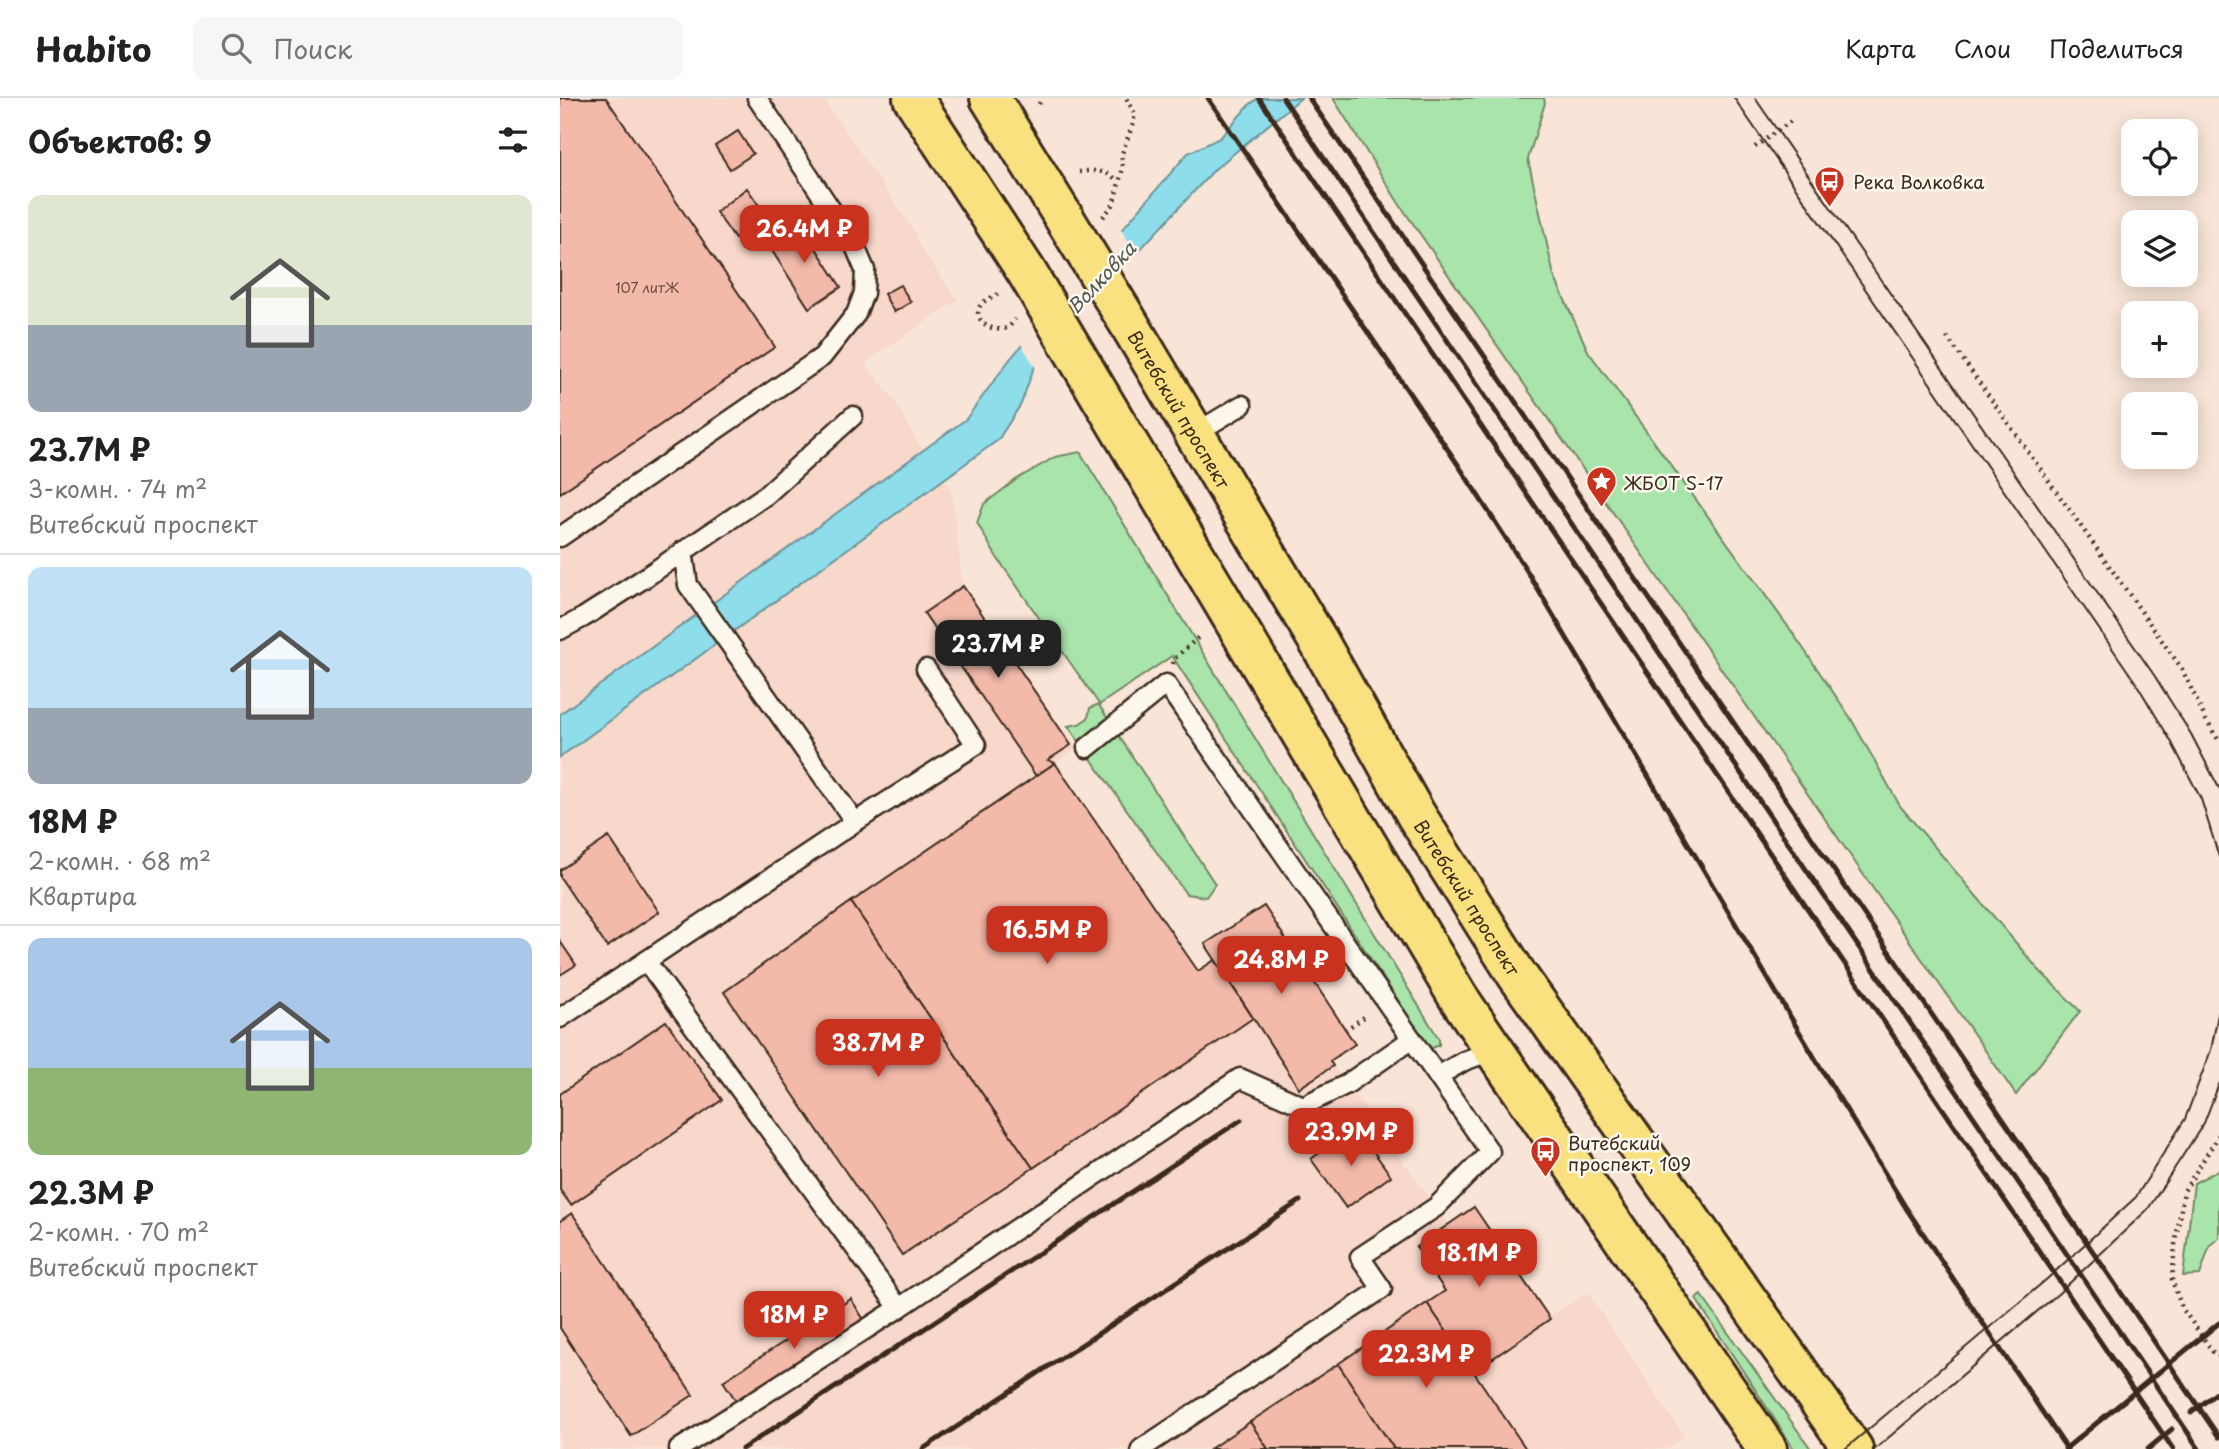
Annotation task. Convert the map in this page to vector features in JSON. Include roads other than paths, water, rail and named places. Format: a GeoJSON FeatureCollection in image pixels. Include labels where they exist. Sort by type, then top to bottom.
{"type":"FeatureCollection","features":[{"type":"Feature","properties":{"kind":"main road"},"geometry":{"type":"LineString","coordinates":[[914,98],[1026,271],[1451,985],[1767,1449]]}},
{"type":"Feature","properties":{"kind":"main road","name":"Витебский проспект"},"geometry":{"type":"LineString","coordinates":[[990,98],[1125,317],[1313,633],[1416,815],[1517,975],[1853,1449]]}},
{"type":"Feature","properties":{"kind":"lane"},"geometry":{"type":"LineString","coordinates":[[560,537],[822,357],[856,314],[864,293],[865,270],[854,244],[757,98]]}},
{"type":"Feature","properties":{"kind":"lane"},"geometry":{"type":"LineString","coordinates":[[1194,434],[1242,405]]}},
{"type":"Feature","properties":{"kind":"lane"},"geometry":{"type":"LineString","coordinates":[[560,630],[584,617],[766,495],[853,416]]}},
{"type":"Feature","properties":{"kind":"lane"},"geometry":{"type":"LineString","coordinates":[[683,551],[688,585],[855,822]]}},
{"type":"Feature","properties":{"kind":"lane"},"geometry":{"type":"LineString","coordinates":[[560,1018],[855,822],[976,746],[926,669]]}},
{"type":"Feature","properties":{"kind":"lane"},"geometry":{"type":"LineString","coordinates":[[1087,748],[1166,684],[1490,1152],[1436,1207],[1360,1257],[1382,1289],[1141,1449]]}},
{"type":"Feature","properties":{"kind":"lane"},"geometry":{"type":"LineString","coordinates":[[646,961],[899,1308]]}},
{"type":"Feature","properties":{"kind":"lane"},"geometry":{"type":"LineString","coordinates":[[679,1449],[899,1308],[1240,1078],[1303,1106],[1348,1084],[1412,1039]]}},
{"type":"Feature","properties":{"kind":"lane"},"geometry":{"type":"LineString","coordinates":[[1437,1076],[1464,1061],[1494,1050]]}},
{"type":"Feature","properties":{"kind":"water","name":"Волковка"},"geometry":{"type":"Polygon","coordinates":[[[1258,98],[1301,98],[1215,169],[1053,343],[1033,370],[1021,404],[998,440],[560,757],[560,714],[966,419],[1010,359],[1188,153],[1220,138],[1258,98]]]}},
{"type":"Feature","properties":{"kind":"tram line"},"geometry":{"type":"LineString","coordinates":[[1734,98],[2136,683],[2171,741],[2201,799],[2219,857]]}},
{"type":"Feature","properties":{"kind":"tram line"},"geometry":{"type":"LineString","coordinates":[[1755,98],[2154,675],[2191,734],[2219,788]]}},
{"type":"Feature","properties":{"kind":"tram line"},"geometry":{"type":"LineString","coordinates":[[1845,1449],[2047,1279],[2136,1197],[2185,1119],[2211,1050],[2219,1009]]}},
{"type":"Feature","properties":{"kind":"tram line"},"geometry":{"type":"LineString","coordinates":[[1875,1449],[2059,1293],[2148,1209],[2204,1123],[2219,1084]]}},
{"type":"Feature","properties":{"kind":"railway"},"geometry":{"type":"LineString","coordinates":[[1208,98],[1459,466],[1527,571],[1906,1208],[2067,1449]]}},
{"type":"Feature","properties":{"kind":"railway"},"geometry":{"type":"LineString","coordinates":[[1259,98],[2173,1449]]}},
{"type":"Feature","properties":{"kind":"railway"},"geometry":{"type":"LineString","coordinates":[[1283,98],[2199,1449]]}},
{"type":"Feature","properties":{"kind":"railway"},"geometry":{"type":"LineString","coordinates":[[1309,98],[2219,1437]]}},
{"type":"Feature","properties":{"kind":"railway"},"geometry":{"type":"LineString","coordinates":[[742,1449],[1241,1120]]}},
{"type":"Feature","properties":{"kind":"railway"},"geometry":{"type":"LineString","coordinates":[[923,1449],[1300,1201]]}},
{"type":"Feature","properties":{"kind":"railway"},"geometry":{"type":"LineString","coordinates":[[2065,1449],[2219,1323]]}},
{"type":"Feature","properties":{"kind":"railway"},"geometry":{"type":"LineString","coordinates":[[2191,1413],[2219,1391]]}},
{"type":"Feature","properties":{"kind":"railway"},"geometry":{"type":"LineString","coordinates":[[2148,1449],[2172,1429]]}},
{"type":"Feature","properties":{"kind":"place","name":"Река Волковка"},"geometry":{"type":"Point","coordinates":[1830,208]}},
{"type":"Feature","properties":{"kind":"place","name":"ЖБОТ S-17"},"geometry":{"type":"Point","coordinates":[1601,509]}},
{"type":"Feature","properties":{"kind":"place","name":"Витебский проспект, 109"},"geometry":{"type":"Point","coordinates":[1545,1179]}}]}
